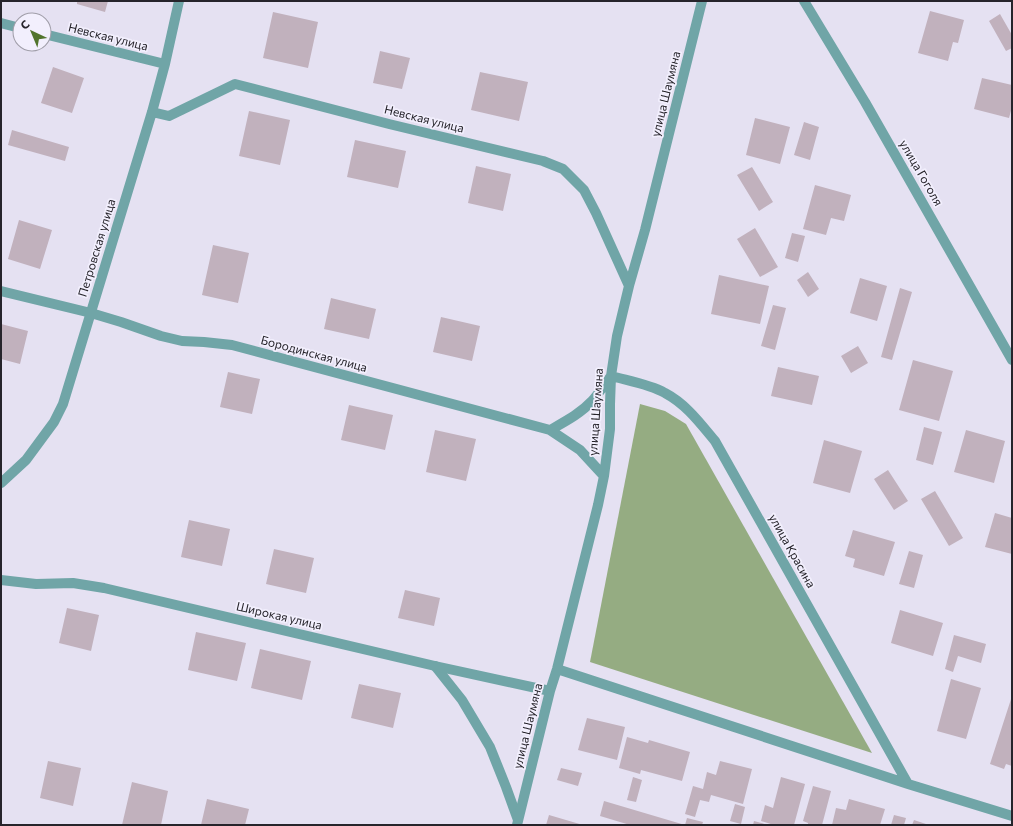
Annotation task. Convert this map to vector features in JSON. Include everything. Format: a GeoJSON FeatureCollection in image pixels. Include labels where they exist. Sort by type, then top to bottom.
{"type":"FeatureCollection","features":[{"type":"Feature","properties":{"kind":"street","name":"Петровская улица"},"geometry":{"type":"LineString","coordinates":[[1,483],[26,460],[54,422],[63,404],[152,112],[165,64],[179,1]]}},
{"type":"Feature","properties":{"kind":"street","name":"улица Шаумяна"},"geometry":{"type":"LineString","coordinates":[[518,822],[604,476],[610,429],[612,376],[617,336],[702,1]]}},
{"type":"Feature","properties":{"kind":"street","name":"улица Гоголя"},"geometry":{"type":"LineString","coordinates":[[804,1],[865,102],[1012,360]]}},
{"type":"Feature","properties":{"kind":"street"},"geometry":{"type":"LineString","coordinates":[[1,23],[12,26]]}},
{"type":"Feature","properties":{"kind":"street","name":"Невская улица"},"geometry":{"type":"LineString","coordinates":[[52,36],[165,64]]}},
{"type":"Feature","properties":{"kind":"street","name":"Невская улица"},"geometry":{"type":"LineString","coordinates":[[152,112],[170,116],[235,84],[389,124],[543,161],[563,169],[584,190],[629,286]]}},
{"type":"Feature","properties":{"kind":"street","name":"Бородинская улица"},"geometry":{"type":"LineString","coordinates":[[1,290],[90,313],[161,336],[182,341],[232,345],[550,430],[580,450],[604,476]]}},
{"type":"Feature","properties":{"kind":"street"},"geometry":{"type":"LineString","coordinates":[[550,430],[581,411],[592,401],[612,376]]}},
{"type":"Feature","properties":{"kind":"street","name":"улица Красина"},"geometry":{"type":"LineString","coordinates":[[612,376],[649,386],[665,393],[681,403],[699,421],[715,441],[908,784]]}},
{"type":"Feature","properties":{"kind":"street","name":"Широкая улица"},"geometry":{"type":"LineString","coordinates":[[1,580],[36,584],[73,583],[104,588],[434,666],[550,691]]}},
{"type":"Feature","properties":{"kind":"street"},"geometry":{"type":"LineString","coordinates":[[434,666],[462,700],[490,747],[518,822]]}},
{"type":"Feature","properties":{"kind":"street"},"geometry":{"type":"LineString","coordinates":[[557,669],[908,784],[1012,816]]}},
{"type":"Feature","properties":{"kind":"green space"},"geometry":{"type":"Polygon","coordinates":[[[640,404],[665,411],[686,424],[872,753],[590,662],[640,404]]]}},
{"type":"Feature","properties":{"kind":"building"},"geometry":{"type":"Polygon","coordinates":[[[77,1],[108,1],[105,12],[77,4],[77,1]]]}},
{"type":"Feature","properties":{"kind":"building"},"geometry":{"type":"Polygon","coordinates":[[[930,11],[964,20],[958,43],[953,42],[948,61],[918,53],[930,11]]]}},
{"type":"Feature","properties":{"kind":"building"},"geometry":{"type":"Polygon","coordinates":[[[273,12],[318,22],[308,68],[263,58],[273,12]]]}},
{"type":"Feature","properties":{"kind":"building"},"geometry":{"type":"Polygon","coordinates":[[[1000,14],[1012,35],[1012,48],[1006,51],[989,21],[1000,14]]]}},
{"type":"Feature","properties":{"kind":"building"},"geometry":{"type":"Polygon","coordinates":[[[380,51],[410,58],[402,89],[373,83],[380,51]]]}},
{"type":"Feature","properties":{"kind":"building"},"geometry":{"type":"Polygon","coordinates":[[[53,67],[84,78],[72,113],[41,103],[53,67]]]}},
{"type":"Feature","properties":{"kind":"building"},"geometry":{"type":"Polygon","coordinates":[[[480,72],[528,82],[519,121],[471,110],[480,72]]]}},
{"type":"Feature","properties":{"kind":"building"},"geometry":{"type":"Polygon","coordinates":[[[982,78],[1012,85],[1012,107],[1009,118],[974,109],[982,78]]]}},
{"type":"Feature","properties":{"kind":"building"},"geometry":{"type":"Polygon","coordinates":[[[249,111],[290,120],[280,165],[239,156],[249,111]]]}},
{"type":"Feature","properties":{"kind":"building"},"geometry":{"type":"Polygon","coordinates":[[[755,118],[790,127],[780,164],[746,155],[755,118]]]}},
{"type":"Feature","properties":{"kind":"building"},"geometry":{"type":"Polygon","coordinates":[[[804,122],[819,127],[810,160],[794,155],[804,122]]]}},
{"type":"Feature","properties":{"kind":"building"},"geometry":{"type":"Polygon","coordinates":[[[12,130],[69,147],[65,161],[8,145],[12,130]]]}},
{"type":"Feature","properties":{"kind":"building"},"geometry":{"type":"Polygon","coordinates":[[[355,140],[406,151],[398,188],[347,177],[355,140]]]}},
{"type":"Feature","properties":{"kind":"building"},"geometry":{"type":"Polygon","coordinates":[[[476,166],[511,174],[503,211],[468,203],[476,166]]]}},
{"type":"Feature","properties":{"kind":"building"},"geometry":{"type":"Polygon","coordinates":[[[752,167],[773,202],[759,211],[737,175],[752,167]]]}},
{"type":"Feature","properties":{"kind":"building"},"geometry":{"type":"Polygon","coordinates":[[[815,185],[851,195],[844,221],[831,218],[826,235],[803,229],[815,185]]]}},
{"type":"Feature","properties":{"kind":"building"},"geometry":{"type":"Polygon","coordinates":[[[19,220],[52,230],[40,269],[8,259],[19,220]]]}},
{"type":"Feature","properties":{"kind":"building"},"geometry":{"type":"Polygon","coordinates":[[[755,228],[778,267],[760,277],[737,239],[755,228]]]}},
{"type":"Feature","properties":{"kind":"building"},"geometry":{"type":"Polygon","coordinates":[[[792,233],[805,236],[798,262],[785,258],[792,233]]]}},
{"type":"Feature","properties":{"kind":"building"},"geometry":{"type":"Polygon","coordinates":[[[213,245],[249,253],[238,303],[202,295],[213,245]]]}},
{"type":"Feature","properties":{"kind":"building"},"geometry":{"type":"Polygon","coordinates":[[[808,272],[819,289],[808,297],[797,280],[808,272]]]}},
{"type":"Feature","properties":{"kind":"building"},"geometry":{"type":"Polygon","coordinates":[[[719,275],[769,286],[760,324],[711,314],[719,275]]]}},
{"type":"Feature","properties":{"kind":"building"},"geometry":{"type":"Polygon","coordinates":[[[860,278],[887,286],[877,321],[850,313],[860,278]]]}},
{"type":"Feature","properties":{"kind":"building"},"geometry":{"type":"Polygon","coordinates":[[[900,288],[912,292],[892,360],[881,357],[900,288]]]}},
{"type":"Feature","properties":{"kind":"building"},"geometry":{"type":"Polygon","coordinates":[[[331,298],[376,309],[369,339],[324,329],[331,298]]]}},
{"type":"Feature","properties":{"kind":"building"},"geometry":{"type":"Polygon","coordinates":[[[773,305],[786,308],[775,350],[761,346],[773,305]]]}},
{"type":"Feature","properties":{"kind":"building"},"geometry":{"type":"Polygon","coordinates":[[[441,317],[480,326],[472,361],[433,352],[441,317]]]}},
{"type":"Feature","properties":{"kind":"building"},"geometry":{"type":"Polygon","coordinates":[[[1,324],[28,331],[20,364],[1,359],[1,324]]]}},
{"type":"Feature","properties":{"kind":"building"},"geometry":{"type":"Polygon","coordinates":[[[858,346],[868,363],[851,373],[841,356],[858,346]]]}},
{"type":"Feature","properties":{"kind":"building"},"geometry":{"type":"Polygon","coordinates":[[[913,360],[953,371],[939,421],[899,410],[913,360]]]}},
{"type":"Feature","properties":{"kind":"building"},"geometry":{"type":"Polygon","coordinates":[[[778,367],[819,376],[812,405],[771,396],[778,367]]]}},
{"type":"Feature","properties":{"kind":"building"},"geometry":{"type":"Polygon","coordinates":[[[228,372],[260,379],[252,414],[220,407],[228,372]]]}},
{"type":"Feature","properties":{"kind":"building"},"geometry":{"type":"Polygon","coordinates":[[[349,405],[393,415],[385,450],[341,440],[349,405]]]}},
{"type":"Feature","properties":{"kind":"building"},"geometry":{"type":"Polygon","coordinates":[[[924,427],[942,432],[933,465],[916,460],[924,427]]]}},
{"type":"Feature","properties":{"kind":"building"},"geometry":{"type":"Polygon","coordinates":[[[435,430],[476,439],[466,481],[426,472],[435,430]]]}},
{"type":"Feature","properties":{"kind":"building"},"geometry":{"type":"Polygon","coordinates":[[[966,430],[1005,441],[994,483],[954,472],[966,430]]]}},
{"type":"Feature","properties":{"kind":"building"},"geometry":{"type":"Polygon","coordinates":[[[824,440],[862,451],[850,493],[813,483],[824,440]]]}},
{"type":"Feature","properties":{"kind":"building"},"geometry":{"type":"Polygon","coordinates":[[[888,470],[908,501],[894,510],[874,479],[888,470]]]}},
{"type":"Feature","properties":{"kind":"building"},"geometry":{"type":"Polygon","coordinates":[[[935,491],[963,538],[949,546],[921,499],[935,491]]]}},
{"type":"Feature","properties":{"kind":"building"},"geometry":{"type":"Polygon","coordinates":[[[995,513],[1012,518],[1012,554],[985,547],[995,513]]]}},
{"type":"Feature","properties":{"kind":"building"},"geometry":{"type":"Polygon","coordinates":[[[189,520],[230,529],[222,566],[181,557],[189,520]]]}},
{"type":"Feature","properties":{"kind":"building"},"geometry":{"type":"Polygon","coordinates":[[[853,530],[895,542],[884,576],[853,567],[855,559],[845,556],[853,530]]]}},
{"type":"Feature","properties":{"kind":"building"},"geometry":{"type":"Polygon","coordinates":[[[274,549],[314,558],[306,593],[266,584],[274,549]]]}},
{"type":"Feature","properties":{"kind":"building"},"geometry":{"type":"Polygon","coordinates":[[[909,551],[923,555],[914,588],[899,584],[909,551]]]}},
{"type":"Feature","properties":{"kind":"building"},"geometry":{"type":"Polygon","coordinates":[[[405,590],[440,598],[434,626],[398,618],[405,590]]]}},
{"type":"Feature","properties":{"kind":"building"},"geometry":{"type":"Polygon","coordinates":[[[67,608],[99,615],[91,651],[59,643],[67,608]]]}},
{"type":"Feature","properties":{"kind":"building"},"geometry":{"type":"Polygon","coordinates":[[[900,610],[943,623],[933,656],[891,643],[900,610]]]}},
{"type":"Feature","properties":{"kind":"building"},"geometry":{"type":"Polygon","coordinates":[[[196,632],[246,643],[237,681],[188,670],[196,632]]]}},
{"type":"Feature","properties":{"kind":"building"},"geometry":{"type":"Polygon","coordinates":[[[954,635],[986,644],[981,663],[958,656],[953,672],[945,669],[954,635]]]}},
{"type":"Feature","properties":{"kind":"building"},"geometry":{"type":"Polygon","coordinates":[[[260,649],[311,661],[302,700],[251,688],[260,649]]]}},
{"type":"Feature","properties":{"kind":"building"},"geometry":{"type":"Polygon","coordinates":[[[951,679],[981,688],[966,739],[937,731],[951,679]]]}},
{"type":"Feature","properties":{"kind":"building"},"geometry":{"type":"Polygon","coordinates":[[[359,684],[401,693],[393,728],[351,718],[359,684]]]}},
{"type":"Feature","properties":{"kind":"building"},"geometry":{"type":"Polygon","coordinates":[[[1012,696],[1012,766],[1006,764],[1004,769],[990,764],[1012,696]]]}},
{"type":"Feature","properties":{"kind":"building"},"geometry":{"type":"Polygon","coordinates":[[[587,718],[625,727],[617,760],[578,750],[587,718]]]}},
{"type":"Feature","properties":{"kind":"building"},"geometry":{"type":"Polygon","coordinates":[[[627,737],[648,743],[649,740],[690,752],[682,781],[641,770],[640,774],[619,768],[627,737]]]}},
{"type":"Feature","properties":{"kind":"building"},"geometry":{"type":"Polygon","coordinates":[[[48,761],[81,768],[73,806],[40,798],[48,761]]]}},
{"type":"Feature","properties":{"kind":"building"},"geometry":{"type":"Polygon","coordinates":[[[720,761],[752,769],[743,804],[711,795],[709,802],[700,800],[695,817],[685,814],[693,786],[703,789],[707,772],[716,775],[720,761]]]}},
{"type":"Feature","properties":{"kind":"building"},"geometry":{"type":"Polygon","coordinates":[[[561,768],[582,773],[578,786],[557,780],[561,768]]]}},
{"type":"Feature","properties":{"kind":"building"},"geometry":{"type":"Polygon","coordinates":[[[633,777],[642,780],[636,802],[627,800],[633,777]]]}},
{"type":"Feature","properties":{"kind":"building"},"geometry":{"type":"Polygon","coordinates":[[[781,777],[805,784],[794,825],[774,825],[761,821],[765,805],[773,808],[781,777]]]}},
{"type":"Feature","properties":{"kind":"building"},"geometry":{"type":"Polygon","coordinates":[[[132,782],[168,791],[161,825],[122,825],[132,782]]]}},
{"type":"Feature","properties":{"kind":"building"},"geometry":{"type":"Polygon","coordinates":[[[813,786],[831,791],[822,825],[808,825],[808,823],[803,821],[813,786]]]}},
{"type":"Feature","properties":{"kind":"building"},"geometry":{"type":"Polygon","coordinates":[[[207,799],[249,809],[245,825],[201,825],[207,799]]]}},
{"type":"Feature","properties":{"kind":"building"},"geometry":{"type":"Polygon","coordinates":[[[849,799],[885,809],[880,825],[832,825],[836,808],[846,810],[849,799]]]}},
{"type":"Feature","properties":{"kind":"building"},"geometry":{"type":"Polygon","coordinates":[[[604,801],[685,825],[630,825],[600,816],[604,801]]]}},
{"type":"Feature","properties":{"kind":"building"},"geometry":{"type":"Polygon","coordinates":[[[735,804],[745,807],[741,824],[730,821],[735,804]]]}},
{"type":"Feature","properties":{"kind":"building"},"geometry":{"type":"Polygon","coordinates":[[[549,815],[583,825],[546,825],[549,815]]]}},
{"type":"Feature","properties":{"kind":"building"},"geometry":{"type":"Polygon","coordinates":[[[894,815],[906,818],[904,825],[891,825],[894,815]]]}},
{"type":"Feature","properties":{"kind":"building"},"geometry":{"type":"Polygon","coordinates":[[[687,818],[703,822],[702,825],[685,825],[687,818]]]}},
{"type":"Feature","properties":{"kind":"building"},"geometry":{"type":"Polygon","coordinates":[[[914,820],[929,825],[912,825],[914,820]]]}},
{"type":"Feature","properties":{"kind":"building"},"geometry":{"type":"Polygon","coordinates":[[[754,821],[768,825],[753,825],[754,821]]]}}]}
